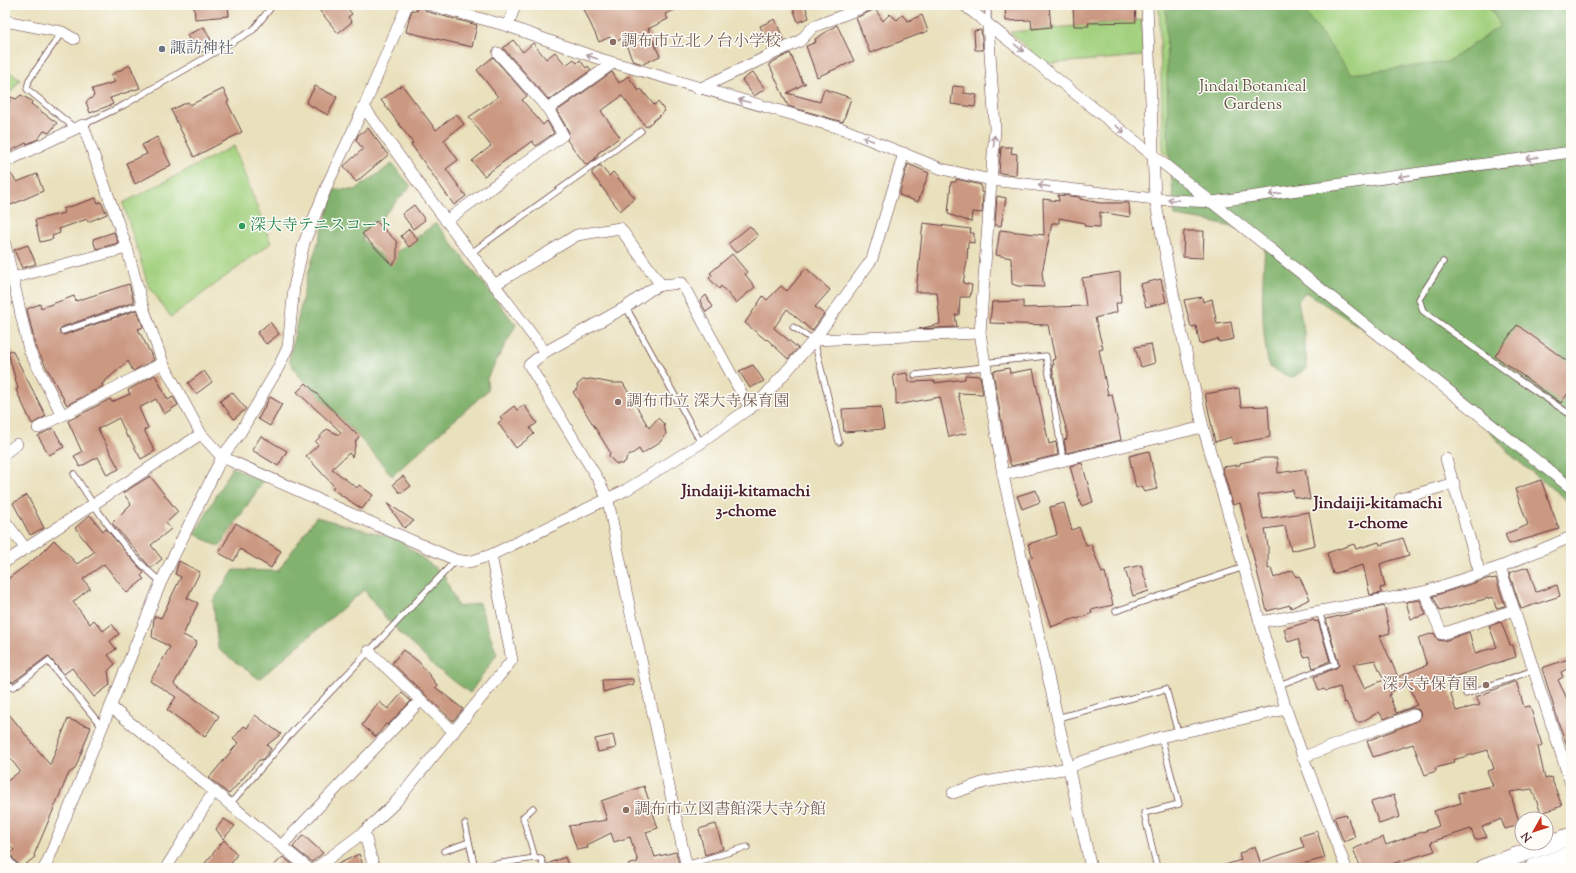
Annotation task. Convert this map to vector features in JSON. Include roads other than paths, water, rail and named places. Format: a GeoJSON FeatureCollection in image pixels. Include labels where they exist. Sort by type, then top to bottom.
{"type":"FeatureCollection","features":[{"type":"Feature","properties":{"kind":"main road"},"geometry":{"type":"LineString","coordinates":[[1483,868],[1571,836]]}},
{"type":"Feature","properties":{"kind":"main road"},"geometry":{"type":"LineString","coordinates":[[1533,868],[1571,854]]}},
{"type":"Feature","properties":{"kind":"street"},"geometry":{"type":"LineString","coordinates":[[49,866],[161,582],[222,457],[240,433],[288,347],[294,287],[304,244],[328,183],[364,107],[407,5]]}},
{"type":"Feature","properties":{"kind":"street"},"geometry":{"type":"LineString","coordinates":[[430,5],[508,26],[613,63],[843,129],[942,169],[991,180],[1155,199],[1212,202],[1571,152]]}},
{"type":"Feature","properties":{"kind":"street"},"geometry":{"type":"LineString","coordinates":[[508,26],[515,5]]}},
{"type":"Feature","properties":{"kind":"street"},"geometry":{"type":"LineString","coordinates":[[699,88],[800,41],[813,27],[869,5]]}},
{"type":"Feature","properties":{"kind":"street"},"geometry":{"type":"LineString","coordinates":[[964,5],[1571,488]]}},
{"type":"Feature","properties":{"kind":"street"},"geometry":{"type":"LineString","coordinates":[[1147,5],[1155,199],[1175,303],[1203,427],[1286,709],[1346,868]]}},
{"type":"Feature","properties":{"kind":"street"},"geometry":{"type":"LineString","coordinates":[[5,21],[62,32],[74,39]]}},
{"type":"Feature","properties":{"kind":"street"},"geometry":{"type":"LineString","coordinates":[[988,24],[995,128],[980,333],[1003,475],[1091,868]]}},
{"type":"Feature","properties":{"kind":"street"},"geometry":{"type":"LineString","coordinates":[[446,221],[563,135],[548,109],[498,53]]}},
{"type":"Feature","properties":{"kind":"street"},"geometry":{"type":"LineString","coordinates":[[548,109],[613,63]]}},
{"type":"Feature","properties":{"kind":"street"},"geometry":{"type":"LineString","coordinates":[[364,107],[446,221],[545,352]]}},
{"type":"Feature","properties":{"kind":"street"},"geometry":{"type":"LineString","coordinates":[[5,162],[80,127],[127,248],[142,304],[163,363],[201,434],[222,457],[456,560],[469,562],[491,555],[608,500],[701,443],[762,399],[814,340],[872,259],[904,154]]}},
{"type":"Feature","properties":{"kind":"street"},"geometry":{"type":"LineString","coordinates":[[494,284],[577,235],[620,228],[661,285]]}},
{"type":"Feature","properties":{"kind":"street"},"geometry":{"type":"LineString","coordinates":[[5,244],[10,286],[29,350],[62,415]]}},
{"type":"Feature","properties":{"kind":"street"},"geometry":{"type":"LineString","coordinates":[[10,286],[127,248]]}},
{"type":"Feature","properties":{"kind":"street"},"geometry":{"type":"LineString","coordinates":[[686,866],[627,596],[608,500],[599,481],[529,365],[545,352],[626,307],[661,285],[682,283],[750,409]]}},
{"type":"Feature","properties":{"kind":"street"},"geometry":{"type":"LineString","coordinates":[[814,340],[980,333]]}},
{"type":"Feature","properties":{"kind":"street"},"geometry":{"type":"LineString","coordinates":[[38,428],[163,363]]}},
{"type":"Feature","properties":{"kind":"street"},"geometry":{"type":"LineString","coordinates":[[1003,475],[1063,459],[1203,427]]}},
{"type":"Feature","properties":{"kind":"street"},"geometry":{"type":"LineString","coordinates":[[5,562],[201,434]]}},
{"type":"Feature","properties":{"kind":"street"},"geometry":{"type":"LineString","coordinates":[[5,453],[17,444]]}},
{"type":"Feature","properties":{"kind":"street"},"geometry":{"type":"LineString","coordinates":[[1446,459],[1480,574]]}},
{"type":"Feature","properties":{"kind":"street"},"geometry":{"type":"LineString","coordinates":[[1400,499],[1454,483]]}},
{"type":"Feature","properties":{"kind":"street"},"geometry":{"type":"LineString","coordinates":[[5,521],[26,549]]}},
{"type":"Feature","properties":{"kind":"street"},"geometry":{"type":"LineString","coordinates":[[1260,622],[1424,592],[1500,567],[1571,537]]}},
{"type":"Feature","properties":{"kind":"street"},"geometry":{"type":"LineString","coordinates":[[316,868],[364,832],[396,802],[512,660],[491,555]]}},
{"type":"Feature","properties":{"kind":"street"},"geometry":{"type":"LineString","coordinates":[[1500,567],[1570,778]]}},
{"type":"Feature","properties":{"kind":"street"},"geometry":{"type":"LineString","coordinates":[[1424,592],[1442,634],[1514,610]]}},
{"type":"Feature","properties":{"kind":"street"},"geometry":{"type":"LineString","coordinates":[[369,650],[454,732]]}},
{"type":"Feature","properties":{"kind":"street"},"geometry":{"type":"LineString","coordinates":[[281,846],[319,805],[352,775],[421,700]]}},
{"type":"Feature","properties":{"kind":"street"},"geometry":{"type":"LineString","coordinates":[[111,707],[308,868]]}},
{"type":"Feature","properties":{"kind":"street"},"geometry":{"type":"LineString","coordinates":[[954,793],[985,782],[1069,768],[1081,762],[1178,733],[1286,709]]}},
{"type":"Feature","properties":{"kind":"street"},"geometry":{"type":"LineString","coordinates":[[1303,757],[1414,715]]}},
{"type":"Feature","properties":{"kind":"street"},"geometry":{"type":"LineString","coordinates":[[166,868],[214,791]]}},
{"type":"Feature","properties":{"kind":"street"},"geometry":{"type":"LineString","coordinates":[[364,832],[374,868]]}},
{"type":"Feature","properties":{"kind":"lane"},"geometry":{"type":"LineString","coordinates":[[62,32],[29,80],[27,89],[80,127],[124,105],[253,30],[273,5]]}},
{"type":"Feature","properties":{"kind":"lane"},"geometry":{"type":"LineString","coordinates":[[988,5],[988,24]]}},
{"type":"Feature","properties":{"kind":"lane"},"geometry":{"type":"LineString","coordinates":[[471,253],[641,131]]}},
{"type":"Feature","properties":{"kind":"lane"},"geometry":{"type":"LineString","coordinates":[[1443,262],[1419,299],[1423,311],[1516,378],[1571,415]]}},
{"type":"Feature","properties":{"kind":"lane"},"geometry":{"type":"LineString","coordinates":[[63,331],[142,304]]}},
{"type":"Feature","properties":{"kind":"lane"},"geometry":{"type":"LineString","coordinates":[[626,307],[701,443]]}},
{"type":"Feature","properties":{"kind":"lane"},"geometry":{"type":"LineString","coordinates":[[793,327],[814,340],[840,442]]}},
{"type":"Feature","properties":{"kind":"lane"},"geometry":{"type":"LineString","coordinates":[[915,375],[1046,356],[1063,459]]}},
{"type":"Feature","properties":{"kind":"lane"},"geometry":{"type":"LineString","coordinates":[[74,474],[94,505],[139,564],[161,582]]}},
{"type":"Feature","properties":{"kind":"lane"},"geometry":{"type":"LineString","coordinates":[[230,804],[294,730],[456,560]]}},
{"type":"Feature","properties":{"kind":"lane"},"geometry":{"type":"LineString","coordinates":[[1116,611],[1244,567]]}},
{"type":"Feature","properties":{"kind":"lane"},"geometry":{"type":"LineString","coordinates":[[1279,685],[1335,664],[1319,611]]}},
{"type":"Feature","properties":{"kind":"lane"},"geometry":{"type":"LineString","coordinates":[[5,683],[14,687],[48,661],[103,728]]}},
{"type":"Feature","properties":{"kind":"lane"},"geometry":{"type":"LineString","coordinates":[[1466,694],[1534,670]]}},
{"type":"Feature","properties":{"kind":"lane"},"geometry":{"type":"LineString","coordinates":[[1057,718],[1166,689],[1178,733]]}},
{"type":"Feature","properties":{"kind":"lane"},"geometry":{"type":"LineString","coordinates":[[1158,868],[1144,813],[1179,804],[1161,738]]}},
{"type":"Feature","properties":{"kind":"lane"},"geometry":{"type":"LineString","coordinates":[[533,808],[523,817],[535,858]]}},
{"type":"Feature","properties":{"kind":"lane"},"geometry":{"type":"LineString","coordinates":[[465,824],[475,868],[541,858],[544,868]]}},
{"type":"Feature","properties":{"kind":"lane"},"geometry":{"type":"LineString","coordinates":[[444,851],[469,842]]}},
{"type":"Feature","properties":{"kind":"lane"},"geometry":{"type":"LineString","coordinates":[[686,866],[747,847]]}},
{"type":"Feature","properties":{"kind":"lane"},"geometry":{"type":"LineString","coordinates":[[5,855],[16,868]]}},
{"type":"Feature","properties":{"kind":"place","name":"調布市立北ノ台小学校"},"geometry":{"type":"Point","coordinates":[613,42]}},
{"type":"Feature","properties":{"kind":"place","name":"諏訪神社"},"geometry":{"type":"Point","coordinates":[162,49]}},
{"type":"Feature","properties":{"kind":"place","name":"深大寺テニスコート"},"geometry":{"type":"Point","coordinates":[242,226]}},
{"type":"Feature","properties":{"kind":"place","name":"調布市立 深大寺保育園"},"geometry":{"type":"Point","coordinates":[618,402]}},
{"type":"Feature","properties":{"kind":"place","name":"深大寺保育園"},"geometry":{"type":"Point","coordinates":[1486,685]}},
{"type":"Feature","properties":{"kind":"place","name":"調布市立図書館深大寺分館"},"geometry":{"type":"Point","coordinates":[626,810]}},
{"type":"Feature","properties":{"kind":"district","name":"Jindaiji-kitamachi 3-chome"},"geometry":{"type":"Point","coordinates":[746,502]}},
{"type":"Feature","properties":{"kind":"district","name":"Jindaiji-kitamachi 1-chome"},"geometry":{"type":"Point","coordinates":[1378,514]}},
{"type":"Feature","properties":{"kind":"park label","name":"Jindai Botanical Gardens"},"geometry":{"type":"Point","coordinates":[1253,96]}}]}
